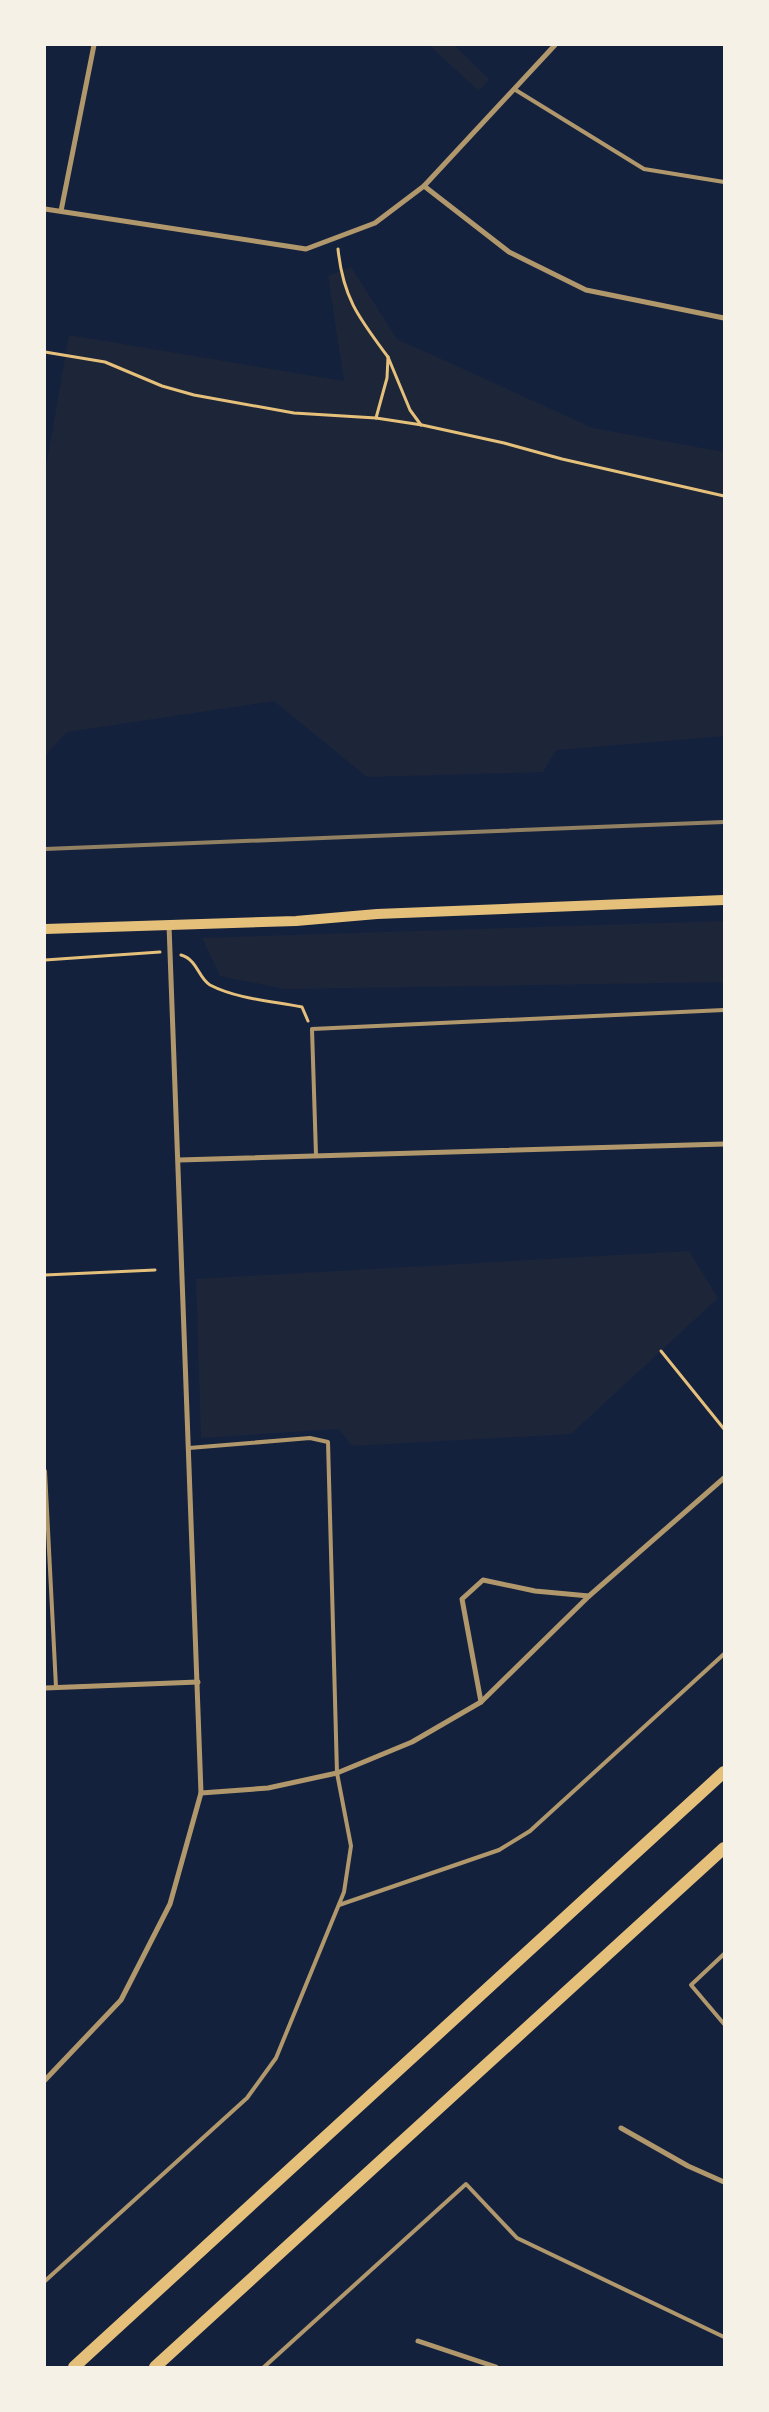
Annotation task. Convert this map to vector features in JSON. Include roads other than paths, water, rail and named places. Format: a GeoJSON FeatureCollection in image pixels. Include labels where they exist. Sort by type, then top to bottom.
{"type":"FeatureCollection","features":[{"type":"Feature","properties":{"kind":"main road"},"geometry":{"type":"LineString","coordinates":[[45,929],[296,921],[377,914],[724,900]]}},
{"type":"Feature","properties":{"kind":"main road"},"geometry":{"type":"LineString","coordinates":[[74,2367],[724,1772]]}},
{"type":"Feature","properties":{"kind":"main road"},"geometry":{"type":"LineString","coordinates":[[155,2367],[724,1848]]}},
{"type":"Feature","properties":{"kind":"street"},"geometry":{"type":"LineString","coordinates":[[61,211],[94,45]]}},
{"type":"Feature","properties":{"kind":"street"},"geometry":{"type":"LineString","coordinates":[[45,209],[306,249],[375,223],[424,186],[555,45]]}},
{"type":"Feature","properties":{"kind":"street"},"geometry":{"type":"LineString","coordinates":[[424,186],[509,252],[586,290],[724,318]]}},
{"type":"Feature","properties":{"kind":"street"},"geometry":{"type":"LineString","coordinates":[[45,2080],[121,2000],[170,1904],[201,1794],[169,925]]}},
{"type":"Feature","properties":{"kind":"street"},"geometry":{"type":"LineString","coordinates":[[179,1160],[724,1144]]}},
{"type":"Feature","properties":{"kind":"street"},"geometry":{"type":"LineString","coordinates":[[201,1794],[268,1788],[337,1773],[412,1742],[481,1702],[589,1596],[724,1478]]}},
{"type":"Feature","properties":{"kind":"street"},"geometry":{"type":"LineString","coordinates":[[481,1702],[462,1599],[483,1580],[535,1591],[589,1596]]}},
{"type":"Feature","properties":{"kind":"street"},"geometry":{"type":"LineString","coordinates":[[45,1688],[56,1686],[198,1682]]}},
{"type":"Feature","properties":{"kind":"street"},"geometry":{"type":"LineString","coordinates":[[621,2128],[688,2166],[724,2182]]}},
{"type":"Feature","properties":{"kind":"street"},"geometry":{"type":"LineString","coordinates":[[418,2341],[496,2367]]}},
{"type":"Feature","properties":{"kind":"lane"},"geometry":{"type":"LineString","coordinates":[[514,89],[644,169],[724,182]]}},
{"type":"Feature","properties":{"kind":"lane"},"geometry":{"type":"LineString","coordinates":[[316,1155],[312,1029],[724,1010]]}},
{"type":"Feature","properties":{"kind":"lane"},"geometry":{"type":"LineString","coordinates":[[45,2281],[247,2098],[276,2058],[344,1892],[351,1846],[337,1773],[328,1442],[310,1438],[189,1448]]}},
{"type":"Feature","properties":{"kind":"lane"},"geometry":{"type":"LineString","coordinates":[[45,1471],[47,1546],[56,1686]]}},
{"type":"Feature","properties":{"kind":"lane"},"geometry":{"type":"LineString","coordinates":[[339,1905],[499,1850],[530,1831],[724,1654]]}},
{"type":"Feature","properties":{"kind":"lane"},"geometry":{"type":"LineString","coordinates":[[724,1954],[690,1985],[724,2024]]}},
{"type":"Feature","properties":{"kind":"lane"},"geometry":{"type":"LineString","coordinates":[[264,2367],[466,2184],[517,2238],[724,2337]]}},
{"type":"Feature","properties":{"kind":"railway"},"geometry":{"type":"LineString","coordinates":[[45,849],[724,822]]}}]}
